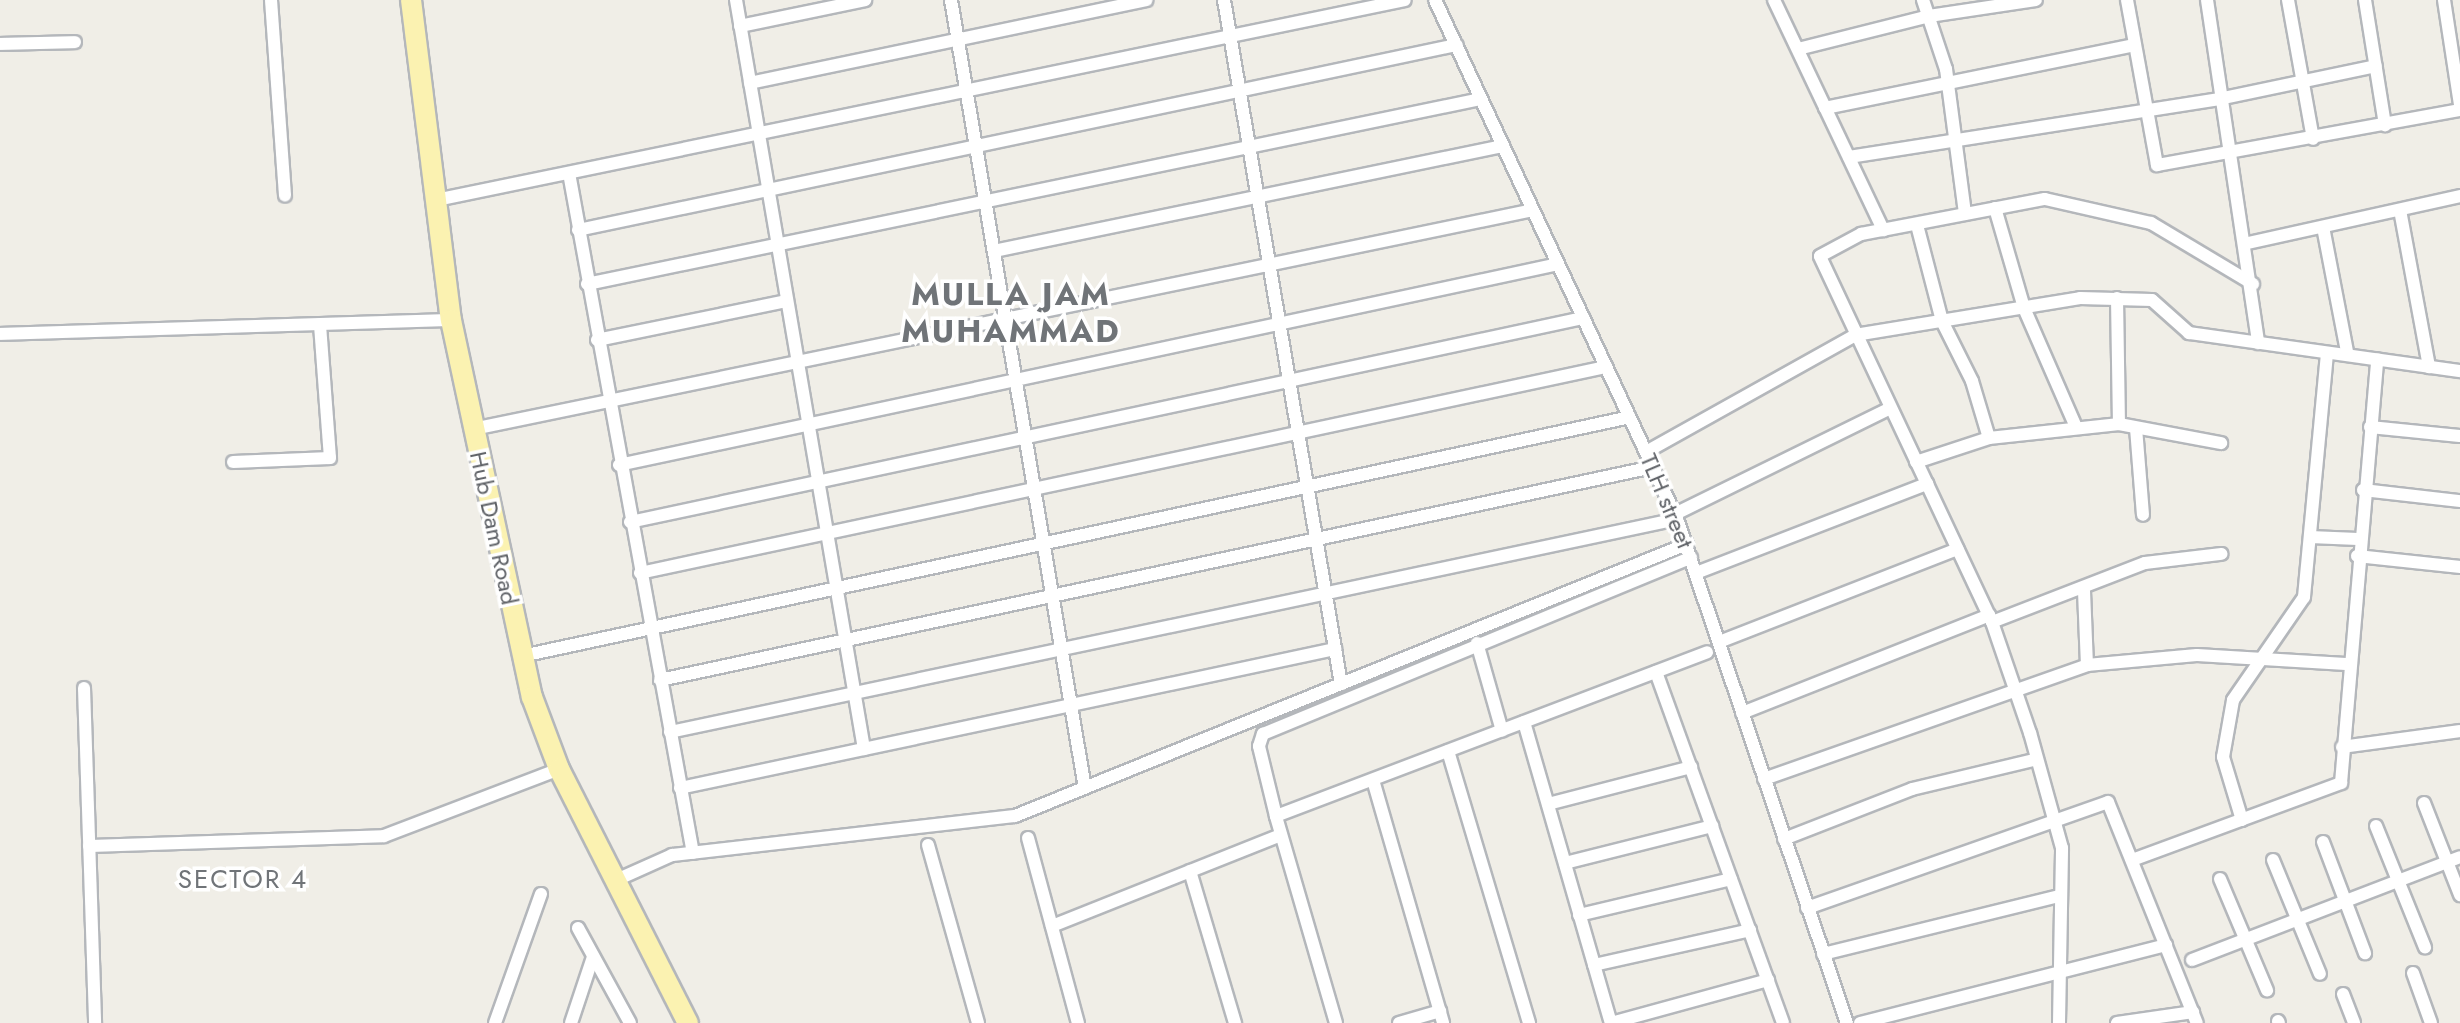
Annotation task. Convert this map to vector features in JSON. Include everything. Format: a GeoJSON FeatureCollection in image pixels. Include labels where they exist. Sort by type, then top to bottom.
{"type":"FeatureCollection","features":[{"type":"Feature","properties":{"kind":"main road","name":"Hub Dam Road"},"geometry":{"type":"LineString","coordinates":[[411,0],[451,320],[522,656],[559,769],[688,1023]]}},
{"type":"Feature","properties":{"kind":"street"},"geometry":{"type":"LineString","coordinates":[[271,0],[285,196]]}},
{"type":"Feature","properties":{"kind":"street"},"geometry":{"type":"LineString","coordinates":[[736,0],[864,749]]}},
{"type":"Feature","properties":{"kind":"street"},"geometry":{"type":"LineString","coordinates":[[740,26],[865,0]]}},
{"type":"Feature","properties":{"kind":"street"},"geometry":{"type":"LineString","coordinates":[[951,0],[1085,788]]}},
{"type":"Feature","properties":{"kind":"street"},"geometry":{"type":"LineString","coordinates":[[750,83],[1146,0]]}},
{"type":"Feature","properties":{"kind":"street"},"geometry":{"type":"LineString","coordinates":[[1224,0],[1341,684]]}},
{"type":"Feature","properties":{"kind":"street"},"geometry":{"type":"LineString","coordinates":[[436,200],[1231,39],[1405,0]]}},
{"type":"Feature","properties":{"kind":"street","name":"TLH street"},"geometry":{"type":"LineString","coordinates":[[1435,0],[1687,544],[1847,1023]]}},
{"type":"Feature","properties":{"kind":"street"},"geometry":{"type":"LineString","coordinates":[[1774,0],[1883,230]]}},
{"type":"Feature","properties":{"kind":"street"},"geometry":{"type":"LineString","coordinates":[[1923,0],[1947,79],[1965,214]]}},
{"type":"Feature","properties":{"kind":"street"},"geometry":{"type":"LineString","coordinates":[[1798,49],[1929,16],[2036,0]]}},
{"type":"Feature","properties":{"kind":"street"},"geometry":{"type":"LineString","coordinates":[[2127,0],[2157,165],[2233,155],[2460,107],[2444,0]]}},
{"type":"Feature","properties":{"kind":"street"},"geometry":{"type":"LineString","coordinates":[[2207,0],[2248,243],[2258,343]]}},
{"type":"Feature","properties":{"kind":"street"},"geometry":{"type":"LineString","coordinates":[[2288,0],[2313,139]]}},
{"type":"Feature","properties":{"kind":"street"},"geometry":{"type":"LineString","coordinates":[[2365,0],[2385,125]]}},
{"type":"Feature","properties":{"kind":"street"},"geometry":{"type":"LineString","coordinates":[[0,44],[75,42]]}},
{"type":"Feature","properties":{"kind":"street"},"geometry":{"type":"LineString","coordinates":[[578,230],[1457,45]]}},
{"type":"Feature","properties":{"kind":"street"},"geometry":{"type":"LineString","coordinates":[[1825,108],[1947,79],[2135,45]]}},
{"type":"Feature","properties":{"kind":"street"},"geometry":{"type":"LineString","coordinates":[[1849,157],[1955,137],[2224,98],[2303,84],[2376,66]]}},
{"type":"Feature","properties":{"kind":"street"},"geometry":{"type":"LineString","coordinates":[[587,284],[1480,99]]}},
{"type":"Feature","properties":{"kind":"street"},"geometry":{"type":"LineString","coordinates":[[994,251],[1503,146]]}},
{"type":"Feature","properties":{"kind":"street"},"geometry":{"type":"LineString","coordinates":[[569,173],[607,401],[693,853]]}},
{"type":"Feature","properties":{"kind":"street"},"geometry":{"type":"LineString","coordinates":[[2248,243],[2460,196]]}},
{"type":"Feature","properties":{"kind":"street"},"geometry":{"type":"LineString","coordinates":[[2059,1023],[2056,818],[2034,760],[1991,618],[1820,256],[1883,230],[2045,199],[2151,223],[2253,284]]}},
{"type":"Feature","properties":{"kind":"street"},"geometry":{"type":"LineString","coordinates":[[1995,208],[2024,308],[2076,427]]}},
{"type":"Feature","properties":{"kind":"street"},"geometry":{"type":"LineString","coordinates":[[473,429],[1533,210]]}},
{"type":"Feature","properties":{"kind":"street"},"geometry":{"type":"LineString","coordinates":[[2400,210],[2429,367]]}},
{"type":"Feature","properties":{"kind":"street"},"geometry":{"type":"LineString","coordinates":[[1917,225],[1942,321],[1972,381],[1989,438]]}},
{"type":"Feature","properties":{"kind":"street"},"geometry":{"type":"LineString","coordinates":[[2323,227],[2347,352]]}},
{"type":"Feature","properties":{"kind":"street"},"geometry":{"type":"LineString","coordinates":[[619,465],[1558,264]]}},
{"type":"Feature","properties":{"kind":"street"},"geometry":{"type":"LineString","coordinates":[[2117,298],[2119,424]]}},
{"type":"Feature","properties":{"kind":"street"},"geometry":{"type":"LineString","coordinates":[[1646,452],[1855,335],[2024,308],[2117,298],[2152,300],[2189,333],[2327,353],[2347,352],[2377,360],[2460,371]]}},
{"type":"Feature","properties":{"kind":"street"},"geometry":{"type":"LineString","coordinates":[[597,340],[787,301]]}},
{"type":"Feature","properties":{"kind":"street"},"geometry":{"type":"LineString","coordinates":[[630,522],[1288,378],[1583,318]]}},
{"type":"Feature","properties":{"kind":"street"},"geometry":{"type":"LineString","coordinates":[[0,334],[451,320]]}},
{"type":"Feature","properties":{"kind":"street"},"geometry":{"type":"LineString","coordinates":[[233,462],[330,458],[320,324]]}},
{"type":"Feature","properties":{"kind":"street"},"geometry":{"type":"LineString","coordinates":[[2242,820],[2223,757],[2233,700],[2264,661],[2304,597],[2327,353]]}},
{"type":"Feature","properties":{"kind":"street"},"geometry":{"type":"LineString","coordinates":[[2132,860],[2341,783],[2346,664],[2377,360]]}},
{"type":"Feature","properties":{"kind":"street"},"geometry":{"type":"LineString","coordinates":[[640,573],[1606,367]]}},
{"type":"Feature","properties":{"kind":"street"},"geometry":{"type":"LineString","coordinates":[[670,732],[1326,596],[1676,517],[1890,408]]}},
{"type":"Feature","properties":{"kind":"street"},"geometry":{"type":"LineString","coordinates":[[522,656],[1306,484],[1630,417]]}},
{"type":"Feature","properties":{"kind":"street"},"geometry":{"type":"LineString","coordinates":[[1916,462],[1989,438],[2119,424],[2221,443]]}},
{"type":"Feature","properties":{"kind":"street"},"geometry":{"type":"LineString","coordinates":[[2370,427],[2460,436]]}},
{"type":"Feature","properties":{"kind":"street"},"geometry":{"type":"LineString","coordinates":[[2136,428],[2143,515]]}},
{"type":"Feature","properties":{"kind":"street"},"geometry":{"type":"LineString","coordinates":[[660,680],[1653,467]]}},
{"type":"Feature","properties":{"kind":"street"},"geometry":{"type":"LineString","coordinates":[[1696,573],[1927,484]]}},
{"type":"Feature","properties":{"kind":"street"},"geometry":{"type":"LineString","coordinates":[[2363,490],[2460,501]]}},
{"type":"Feature","properties":{"kind":"street"},"geometry":{"type":"LineString","coordinates":[[2310,537],[2358,539]]}},
{"type":"Feature","properties":{"kind":"street"},"geometry":{"type":"LineString","coordinates":[[614,881],[693,853],[1015,816],[1687,544]]}},
{"type":"Feature","properties":{"kind":"street"},"geometry":{"type":"LineString","coordinates":[[1719,642],[1958,549]]}},
{"type":"Feature","properties":{"kind":"street"},"geometry":{"type":"LineString","coordinates":[[1742,713],[1991,618],[2084,591],[2145,563],[2221,554]]}},
{"type":"Feature","properties":{"kind":"street"},"geometry":{"type":"LineString","coordinates":[[2357,556],[2460,567]]}},
{"type":"Feature","properties":{"kind":"street"},"geometry":{"type":"LineString","coordinates":[[1336,1023],[1276,816],[1259,746],[1263,734],[1477,643],[1691,558]]}},
{"type":"Feature","properties":{"kind":"street"},"geometry":{"type":"LineString","coordinates":[[2084,591],[2087,665]]}},
{"type":"Feature","properties":{"kind":"street"},"geometry":{"type":"LineString","coordinates":[[1477,643],[1502,731]]}},
{"type":"Feature","properties":{"kind":"street"},"geometry":{"type":"LineString","coordinates":[[680,788],[1070,710],[1335,649]]}},
{"type":"Feature","properties":{"kind":"street"},"geometry":{"type":"LineString","coordinates":[[1276,816],[1707,652]]}},
{"type":"Feature","properties":{"kind":"street"},"geometry":{"type":"LineString","coordinates":[[1764,779],[2011,686],[2087,665],[2197,655],[2346,664]]}},
{"type":"Feature","properties":{"kind":"street"},"geometry":{"type":"LineString","coordinates":[[1656,672],[1783,1023]]}},
{"type":"Feature","properties":{"kind":"street"},"geometry":{"type":"LineString","coordinates":[[84,688],[95,1023]]}},
{"type":"Feature","properties":{"kind":"street"},"geometry":{"type":"LineString","coordinates":[[1524,722],[1611,1023],[1768,980]]}},
{"type":"Feature","properties":{"kind":"street"},"geometry":{"type":"LineString","coordinates":[[2342,747],[2460,731]]}},
{"type":"Feature","properties":{"kind":"street"},"geometry":{"type":"LineString","coordinates":[[1448,751],[1529,1023]]}},
{"type":"Feature","properties":{"kind":"street"},"geometry":{"type":"LineString","coordinates":[[1784,839],[1912,789],[2034,760]]}},
{"type":"Feature","properties":{"kind":"street"},"geometry":{"type":"LineString","coordinates":[[1548,804],[1691,767]]}},
{"type":"Feature","properties":{"kind":"street"},"geometry":{"type":"LineString","coordinates":[[89,846],[384,836],[559,769]]}},
{"type":"Feature","properties":{"kind":"street"},"geometry":{"type":"LineString","coordinates":[[1373,780],[1442,1017],[1399,1023]]}},
{"type":"Feature","properties":{"kind":"street"},"geometry":{"type":"LineString","coordinates":[[1807,908],[2108,802],[2195,1018],[2117,1023]]}},
{"type":"Feature","properties":{"kind":"street"},"geometry":{"type":"LineString","coordinates":[[2424,803],[2460,895]]}},
{"type":"Feature","properties":{"kind":"street"},"geometry":{"type":"LineString","coordinates":[[1565,863],[1712,826]]}},
{"type":"Feature","properties":{"kind":"street"},"geometry":{"type":"LineString","coordinates":[[2376,826],[2425,947]]}},
{"type":"Feature","properties":{"kind":"street"},"geometry":{"type":"LineString","coordinates":[[1052,926],[1281,835]]}},
{"type":"Feature","properties":{"kind":"street"},"geometry":{"type":"LineString","coordinates":[[1028,838],[1078,1023]]}},
{"type":"Feature","properties":{"kind":"street"},"geometry":{"type":"LineString","coordinates":[[2323,842],[2365,953]]}},
{"type":"Feature","properties":{"kind":"street"},"geometry":{"type":"LineString","coordinates":[[928,845],[978,1023]]}},
{"type":"Feature","properties":{"kind":"street"},"geometry":{"type":"LineString","coordinates":[[2192,960],[2460,857]]}},
{"type":"Feature","properties":{"kind":"street"},"geometry":{"type":"LineString","coordinates":[[2273,860],[2320,974]]}},
{"type":"Feature","properties":{"kind":"street"},"geometry":{"type":"LineString","coordinates":[[1190,871],[1235,1023]]}},
{"type":"Feature","properties":{"kind":"street"},"geometry":{"type":"LineString","coordinates":[[1579,915],[1731,879]]}},
{"type":"Feature","properties":{"kind":"street"},"geometry":{"type":"LineString","coordinates":[[2220,879],[2267,990]]}},
{"type":"Feature","properties":{"kind":"street"},"geometry":{"type":"LineString","coordinates":[[495,1023],[541,894]]}},
{"type":"Feature","properties":{"kind":"street"},"geometry":{"type":"LineString","coordinates":[[1823,954],[2059,896]]}},
{"type":"Feature","properties":{"kind":"street"},"geometry":{"type":"LineString","coordinates":[[578,928],[630,1023]]}},
{"type":"Feature","properties":{"kind":"street"},"geometry":{"type":"LineString","coordinates":[[1594,965],[1750,930]]}},
{"type":"Feature","properties":{"kind":"street"},"geometry":{"type":"LineString","coordinates":[[1860,1023],[2057,969],[2166,945]]}},
{"type":"Feature","properties":{"kind":"street"},"geometry":{"type":"LineString","coordinates":[[571,1023],[593,957]]}},
{"type":"Feature","properties":{"kind":"street"},"geometry":{"type":"LineString","coordinates":[[2413,973],[2431,1023]]}},
{"type":"Feature","properties":{"kind":"street"},"geometry":{"type":"LineString","coordinates":[[2343,994],[2354,1023]]}},
{"type":"Feature","properties":{"kind":"district","name":"MULLA JAM MUHAMMAD"},"geometry":{"type":"Point","coordinates":[1011,314]}},
{"type":"Feature","properties":{"kind":"district","name":"SECTOR 4"},"geometry":{"type":"Point","coordinates":[243,880]}}]}
